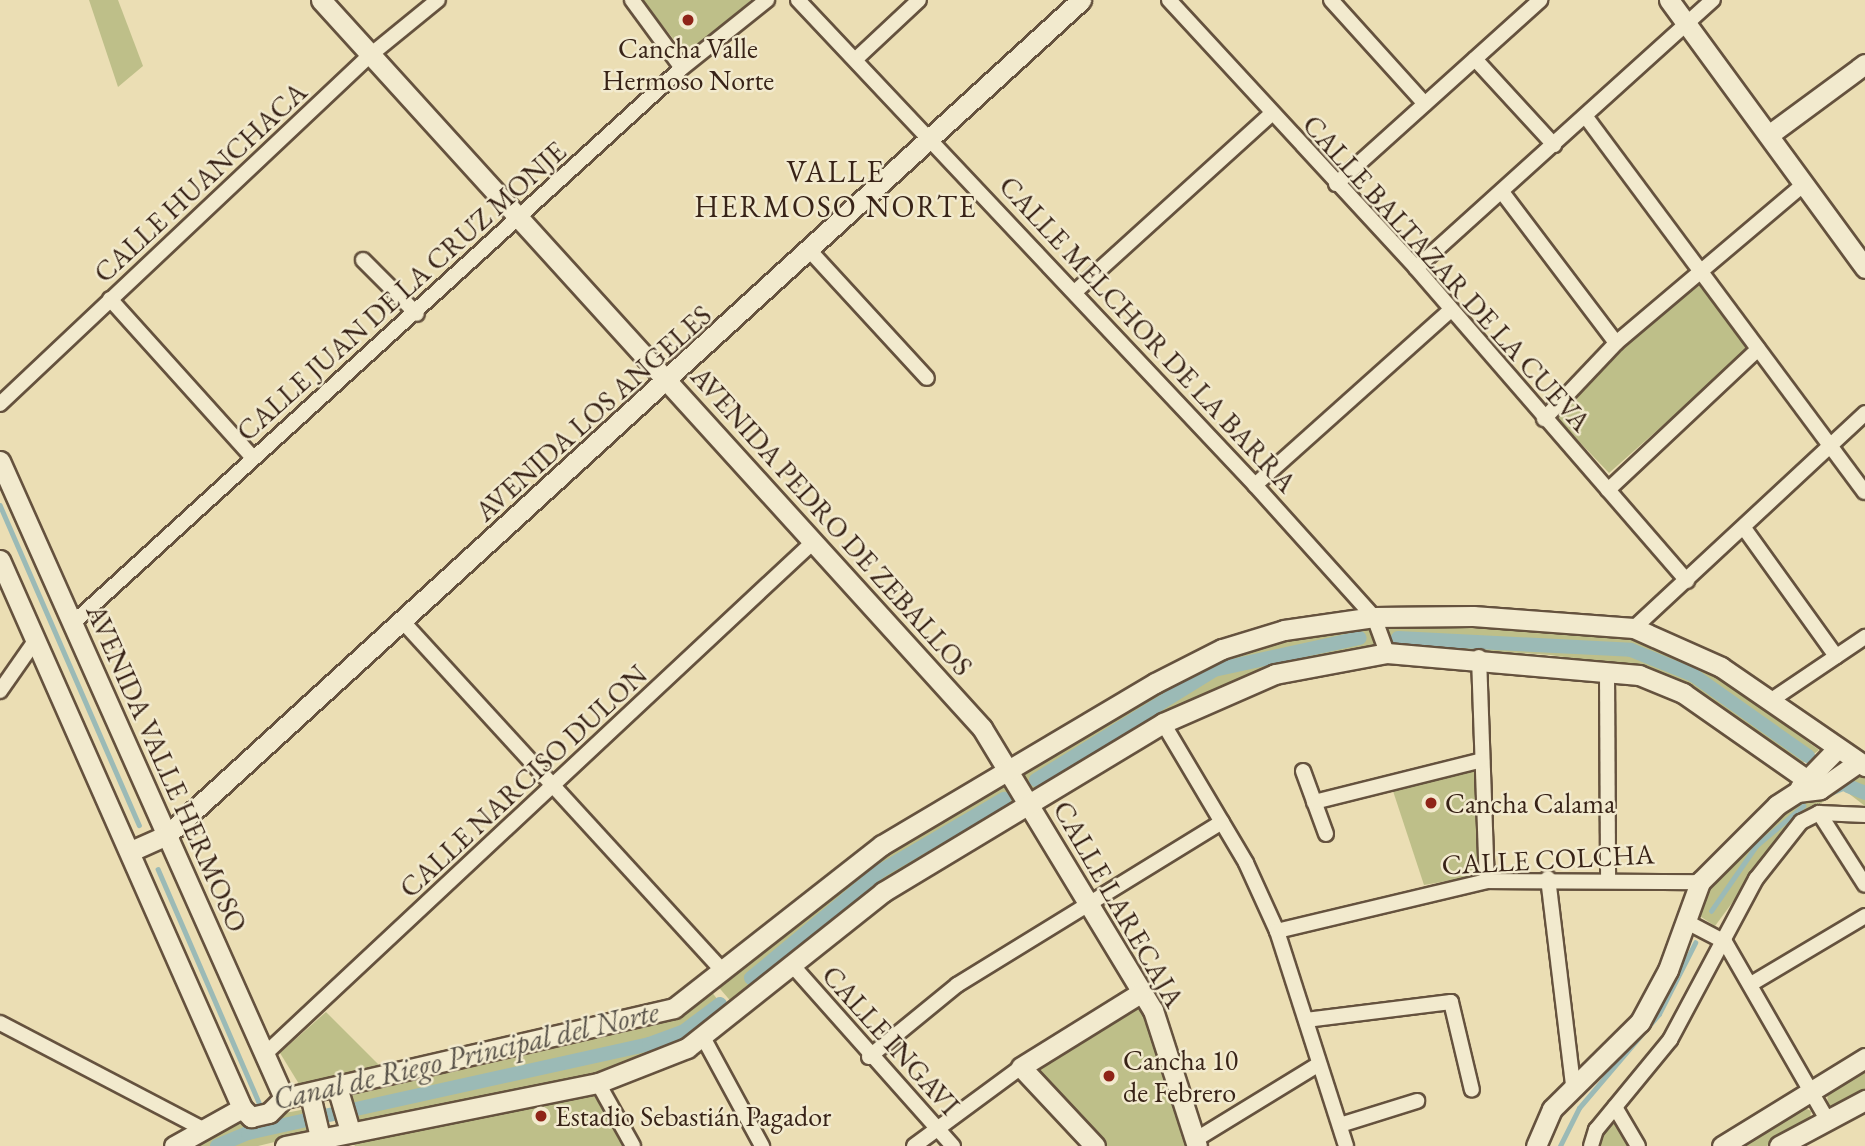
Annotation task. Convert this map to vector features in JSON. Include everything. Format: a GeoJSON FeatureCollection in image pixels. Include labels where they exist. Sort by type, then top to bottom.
{"type":"FeatureCollection","features":[{"type":"Feature","properties":{"kind":"street","name":"AVENIDA PEDRO DE ZEBALLOS"},"geometry":{"type":"LineString","coordinates":[[321,0],[368,57],[982,727],[1011,774]]}},
{"type":"Feature","properties":{"kind":"street","name":"CALLE HUANCHACA"},"geometry":{"type":"LineString","coordinates":[[0,404],[368,57],[438,0]]}},
{"type":"Feature","properties":{"kind":"street"},"geometry":{"type":"LineString","coordinates":[[632,0],[682,68]]}},
{"type":"Feature","properties":{"kind":"street","name":"CALLE JUAN DE LA CRUZ MONJE"},"geometry":{"type":"LineString","coordinates":[[72,624],[253,458],[417,314],[682,68],[766,0]]}},
{"type":"Feature","properties":{"kind":"street","name":"CALLE MELCHOR DE LA BARRA"},"geometry":{"type":"LineString","coordinates":[[798,0],[933,139],[1255,485],[1374,617],[1387,653]]}},
{"type":"Feature","properties":{"kind":"street"},"geometry":{"type":"LineString","coordinates":[[856,59],[919,0]]}},
{"type":"Feature","properties":{"kind":"street","name":"AVENIDA LOS ANGELES"},"geometry":{"type":"LineString","coordinates":[[131,851],[167,835],[404,623],[668,383],[1081,0]]}},
{"type":"Feature","properties":{"kind":"street","name":"CALLE BALTAZAR DE LA CUEVA"},"geometry":{"type":"LineString","coordinates":[[1169,0],[1416,268],[1687,581]]}},
{"type":"Feature","properties":{"kind":"street"},"geometry":{"type":"LineString","coordinates":[[1331,0],[1424,104]]}},
{"type":"Feature","properties":{"kind":"street"},"geometry":{"type":"LineString","coordinates":[[1336,184],[1540,0]]}},
{"type":"Feature","properties":{"kind":"street"},"geometry":{"type":"LineString","coordinates":[[1669,0],[1770,134],[1865,268]]}},
{"type":"Feature","properties":{"kind":"street"},"geometry":{"type":"LineString","coordinates":[[1416,268],[1586,117],[1685,21],[1713,0]]}},
{"type":"Feature","properties":{"kind":"street"},"geometry":{"type":"LineString","coordinates":[[1475,59],[1554,145]]}},
{"type":"Feature","properties":{"kind":"street"},"geometry":{"type":"LineString","coordinates":[[1770,134],[1865,64]]}},
{"type":"Feature","properties":{"kind":"street"},"geometry":{"type":"LineString","coordinates":[[1076,291],[1272,113]]}},
{"type":"Feature","properties":{"kind":"street"},"geometry":{"type":"LineString","coordinates":[[1586,117],[1865,492]]}},
{"type":"Feature","properties":{"kind":"street"},"geometry":{"type":"LineString","coordinates":[[1545,419],[1616,343],[1804,184]]}},
{"type":"Feature","properties":{"kind":"street"},"geometry":{"type":"LineString","coordinates":[[1502,192],[1616,343]]}},
{"type":"Feature","properties":{"kind":"street"},"geometry":{"type":"LineString","coordinates":[[811,251],[927,378]]}},
{"type":"Feature","properties":{"kind":"street"},"geometry":{"type":"LineString","coordinates":[[363,260],[417,314]]}},
{"type":"Feature","properties":{"kind":"street"},"geometry":{"type":"LineString","coordinates":[[110,299],[253,458]]}},
{"type":"Feature","properties":{"kind":"street"},"geometry":{"type":"LineString","coordinates":[[1255,485],[1451,310]]}},
{"type":"Feature","properties":{"kind":"street"},"geometry":{"type":"LineString","coordinates":[[1608,490],[1758,349]]}},
{"type":"Feature","properties":{"kind":"street"},"geometry":{"type":"LineString","coordinates":[[1634,628],[1865,413]]}},
{"type":"Feature","properties":{"kind":"street","name":"AVENIDA VALLE HERMOSO"},"geometry":{"type":"LineString","coordinates":[[0,461],[284,1098]]}},
{"type":"Feature","properties":{"kind":"street"},"geometry":{"type":"LineString","coordinates":[[1744,528],[1836,656]]}},
{"type":"Feature","properties":{"kind":"street","name":"CALLE NARCISO DULON"},"geometry":{"type":"LineString","coordinates":[[265,1054],[553,788],[813,542]]}},
{"type":"Feature","properties":{"kind":"street"},"geometry":{"type":"LineString","coordinates":[[0,560],[131,851],[242,1108],[251,1117],[269,1113],[284,1098],[331,1119],[598,1083],[704,1039],[883,892],[1163,723],[1241,684],[1387,653],[1479,657],[1607,671],[1660,680],[1808,786]]}},
{"type":"Feature","properties":{"kind":"street"},"geometry":{"type":"LineString","coordinates":[[285,1146],[331,1119],[659,1015],[722,970],[882,845],[1011,774],[1222,649],[1284,630],[1374,617],[1600,621],[1634,628],[1679,644],[1770,701],[1836,750],[1861,765]]}},
{"type":"Feature","properties":{"kind":"street"},"geometry":{"type":"LineString","coordinates":[[404,623],[722,970]]}},
{"type":"Feature","properties":{"kind":"street"},"geometry":{"type":"LineString","coordinates":[[1770,701],[1865,637]]}},
{"type":"Feature","properties":{"kind":"street"},"geometry":{"type":"LineString","coordinates":[[0,691],[36,641]]}},
{"type":"Feature","properties":{"kind":"street"},"geometry":{"type":"LineString","coordinates":[[1479,657],[1487,881]]}},
{"type":"Feature","properties":{"kind":"street"},"geometry":{"type":"LineString","coordinates":[[1607,671],[1608,878]]}},
{"type":"Feature","properties":{"kind":"street"},"geometry":{"type":"LineString","coordinates":[[1163,723],[1222,822],[1277,931],[1346,1146]]}},
{"type":"Feature","properties":{"kind":"street"},"geometry":{"type":"LineString","coordinates":[[1808,786],[1836,750]]}},
{"type":"Feature","properties":{"kind":"street"},"geometry":{"type":"LineString","coordinates":[[1314,802],[1482,760]]}},
{"type":"Feature","properties":{"kind":"street"},"geometry":{"type":"LineString","coordinates":[[1521,1146],[1539,1140],[1552,1109],[1640,1022],[1700,883],[1744,833],[1808,786],[1861,765]]}},
{"type":"Feature","properties":{"kind":"street"},"geometry":{"type":"LineString","coordinates":[[1303,771],[1326,834]]}},
{"type":"Feature","properties":{"kind":"street","name":"CALLE LARECAJA"},"geometry":{"type":"LineString","coordinates":[[1011,774],[1142,992],[1196,1143]]}},
{"type":"Feature","properties":{"kind":"street"},"geometry":{"type":"LineString","coordinates":[[1819,813],[1865,885]]}},
{"type":"Feature","properties":{"kind":"street"},"geometry":{"type":"LineString","coordinates":[[1591,1146],[1615,1107],[1670,1040],[1725,942],[1756,879],[1801,822],[1819,813],[1865,816]]}},
{"type":"Feature","properties":{"kind":"street"},"geometry":{"type":"LineString","coordinates":[[869,1057],[957,985],[1222,822]]}},
{"type":"Feature","properties":{"kind":"street"},"geometry":{"type":"LineString","coordinates":[[1548,878],[1573,1086]]}},
{"type":"Feature","properties":{"kind":"street","name":"CALLE COLCHA"},"geometry":{"type":"LineString","coordinates":[[1277,931],[1487,881],[1608,878],[1700,883]]}},
{"type":"Feature","properties":{"kind":"street"},"geometry":{"type":"LineString","coordinates":[[1751,984],[1865,916]]}},
{"type":"Feature","properties":{"kind":"street"},"geometry":{"type":"LineString","coordinates":[[1685,921],[1725,942],[1828,1121]]}},
{"type":"Feature","properties":{"kind":"street","name":"CALLE INGAVI"},"geometry":{"type":"LineString","coordinates":[[793,967],[869,1057],[953,1146]]}},
{"type":"Feature","properties":{"kind":"street"},"geometry":{"type":"LineString","coordinates":[[914,1146],[1021,1067],[1142,992]]}},
{"type":"Feature","properties":{"kind":"street"},"geometry":{"type":"LineString","coordinates":[[1306,1020],[1451,1002],[1472,1090]]}},
{"type":"Feature","properties":{"kind":"street"},"geometry":{"type":"LineString","coordinates":[[0,1023],[201,1128]]}},
{"type":"Feature","properties":{"kind":"street"},"geometry":{"type":"LineString","coordinates":[[704,1039],[762,1146]]}},
{"type":"Feature","properties":{"kind":"street"},"geometry":{"type":"LineString","coordinates":[[1722,1146],[1865,1058]]}},
{"type":"Feature","properties":{"kind":"street"},"geometry":{"type":"LineString","coordinates":[[1196,1143],[1319,1064]]}},
{"type":"Feature","properties":{"kind":"street"},"geometry":{"type":"LineString","coordinates":[[1021,1067],[1095,1146]]}},
{"type":"Feature","properties":{"kind":"street"},"geometry":{"type":"LineString","coordinates":[[598,1083],[634,1146]]}},
{"type":"Feature","properties":{"kind":"street"},"geometry":{"type":"LineString","coordinates":[[1779,1146],[1865,1100]]}},
{"type":"Feature","properties":{"kind":"street"},"geometry":{"type":"LineString","coordinates":[[1340,1125],[1416,1101]]}},
{"type":"Feature","properties":{"kind":"street"},"geometry":{"type":"LineString","coordinates":[[1615,1107],[1638,1146]]}},
{"type":"Feature","properties":{"kind":"street"},"geometry":{"type":"LineString","coordinates":[[174,1146],[201,1128],[242,1108]]}},
{"type":"Feature","properties":{"kind":"green space"},"geometry":{"type":"Polygon","coordinates":[[[89,0],[118,0],[143,66],[118,87],[89,0]]]}},
{"type":"Feature","properties":{"kind":"green space"},"geometry":{"type":"Polygon","coordinates":[[[642,0],[751,0],[688,57],[642,0]]]}},
{"type":"Feature","properties":{"kind":"green space"},"geometry":{"type":"Polygon","coordinates":[[[1701,285],[1748,350],[1609,473],[1553,414],[1686,289],[1701,285]]]}},
{"type":"Feature","properties":{"kind":"green space"},"geometry":{"type":"Polygon","coordinates":[[[1369,626],[1377,648],[1232,681],[1034,794],[1020,773],[1205,663],[1280,638],[1369,626]]]}},
{"type":"Feature","properties":{"kind":"green space"},"geometry":{"type":"Polygon","coordinates":[[[1385,626],[1616,632],[1664,646],[1709,670],[1819,750],[1800,765],[1655,670],[1550,655],[1391,645],[1385,626]]]}},
{"type":"Feature","properties":{"kind":"green space"},"geometry":{"type":"Polygon","coordinates":[[[1474,770],[1481,867],[1470,877],[1424,885],[1391,785],[1474,770]]]}},
{"type":"Feature","properties":{"kind":"green space"},"geometry":{"type":"Polygon","coordinates":[[[1854,771],[1865,773],[1865,806],[1835,783],[1854,771]]]}},
{"type":"Feature","properties":{"kind":"green space"},"geometry":{"type":"Polygon","coordinates":[[[1005,784],[1016,803],[734,1005],[715,983],[888,848],[1005,784]]]}},
{"type":"Feature","properties":{"kind":"green space"},"geometry":{"type":"Polygon","coordinates":[[[1817,791],[1826,800],[1792,822],[1715,926],[1695,913],[1718,871],[1760,825],[1817,791]]]}},
{"type":"Feature","properties":{"kind":"green space"},"geometry":{"type":"Polygon","coordinates":[[[711,991],[728,1013],[701,1034],[591,1076],[354,1123],[347,1096],[666,1022],[711,991]]]}},
{"type":"Feature","properties":{"kind":"green space"},"geometry":{"type":"Polygon","coordinates":[[[1136,1004],[1142,1006],[1190,1146],[1107,1146],[1036,1069],[1136,1004]]]}},
{"type":"Feature","properties":{"kind":"green space"},"geometry":{"type":"Polygon","coordinates":[[[326,1012],[382,1068],[299,1084],[280,1053],[326,1012]]]}},
{"type":"Feature","properties":{"kind":"green space"},"geometry":{"type":"Polygon","coordinates":[[[1865,1069],[1865,1091],[1828,1107],[1827,1091],[1865,1069]]]}},
{"type":"Feature","properties":{"kind":"green space","name":"Estadio Sebastián Pagador"},"geometry":{"type":"Polygon","coordinates":[[[595,1092],[626,1146],[355,1146],[352,1140],[595,1092]]]}},
{"type":"Feature","properties":{"kind":"green space"},"geometry":{"type":"Polygon","coordinates":[[[1803,1107],[1811,1111],[1810,1120],[1767,1146],[1736,1146],[1803,1107]]]}},
{"type":"Feature","properties":{"kind":"green space"},"geometry":{"type":"Polygon","coordinates":[[[306,1109],[312,1133],[258,1146],[189,1146],[233,1123],[306,1109]]]}},
{"type":"Feature","properties":{"kind":"green space"},"geometry":{"type":"Polygon","coordinates":[[[1613,1120],[1616,1121],[1632,1146],[1595,1146],[1613,1120]]]}},
{"type":"Feature","properties":{"kind":"waterway"},"geometry":{"type":"LineString","coordinates":[[0,505],[139,825]]}},
{"type":"Feature","properties":{"kind":"waterway","name":"Canal de Riego Principal del Norte"},"geometry":{"type":"LineString","coordinates":[[1036,780],[1214,670],[1360,638]]}},
{"type":"Feature","properties":{"kind":"waterway","name":"Canal de Riego Principal del Norte"},"geometry":{"type":"LineString","coordinates":[[1398,638],[1631,650],[1693,675],[1808,756]]}},
{"type":"Feature","properties":{"kind":"waterway"},"geometry":{"type":"LineString","coordinates":[[1826,795],[1848,786]]}},
{"type":"Feature","properties":{"kind":"waterway","name":"Canal de Riego Principal del Norte"},"geometry":{"type":"LineString","coordinates":[[1848,786],[1865,793]]}},
{"type":"Feature","properties":{"kind":"waterway","name":"Canal de Riego Principal del Norte"},"geometry":{"type":"LineString","coordinates":[[751,978],[879,872],[1004,799]]}},
{"type":"Feature","properties":{"kind":"waterway"},"geometry":{"type":"LineString","coordinates":[[1711,911],[1756,846],[1803,806]]}},
{"type":"Feature","properties":{"kind":"waterway"},"geometry":{"type":"LineString","coordinates":[[158,869],[260,1105]]}},
{"type":"Feature","properties":{"kind":"waterway"},"geometry":{"type":"LineString","coordinates":[[1560,1146],[1579,1108],[1659,1014],[1695,943]]}},
{"type":"Feature","properties":{"kind":"waterway","name":"Canal de Riego Principal del Norte"},"geometry":{"type":"LineString","coordinates":[[217,1146],[248,1133],[649,1044],[684,1031],[720,1004]]}},
{"type":"Feature","properties":{"kind":"place","name":"Cancha Valle Hermoso Norte"},"geometry":{"type":"Point","coordinates":[688,20]}},
{"type":"Feature","properties":{"kind":"place","name":"Cancha Calama"},"geometry":{"type":"Point","coordinates":[1431,803]}},
{"type":"Feature","properties":{"kind":"place","name":"Cancha 10 de Febrero"},"geometry":{"type":"Point","coordinates":[1109,1076]}},
{"type":"Feature","properties":{"kind":"place","name":"Estadio Sebastián Pagador"},"geometry":{"type":"Point","coordinates":[541,1116]}},
{"type":"Feature","properties":{"kind":"district","name":"VALLE HERMOSO NORTE"},"geometry":{"type":"Point","coordinates":[836,189]}}]}
